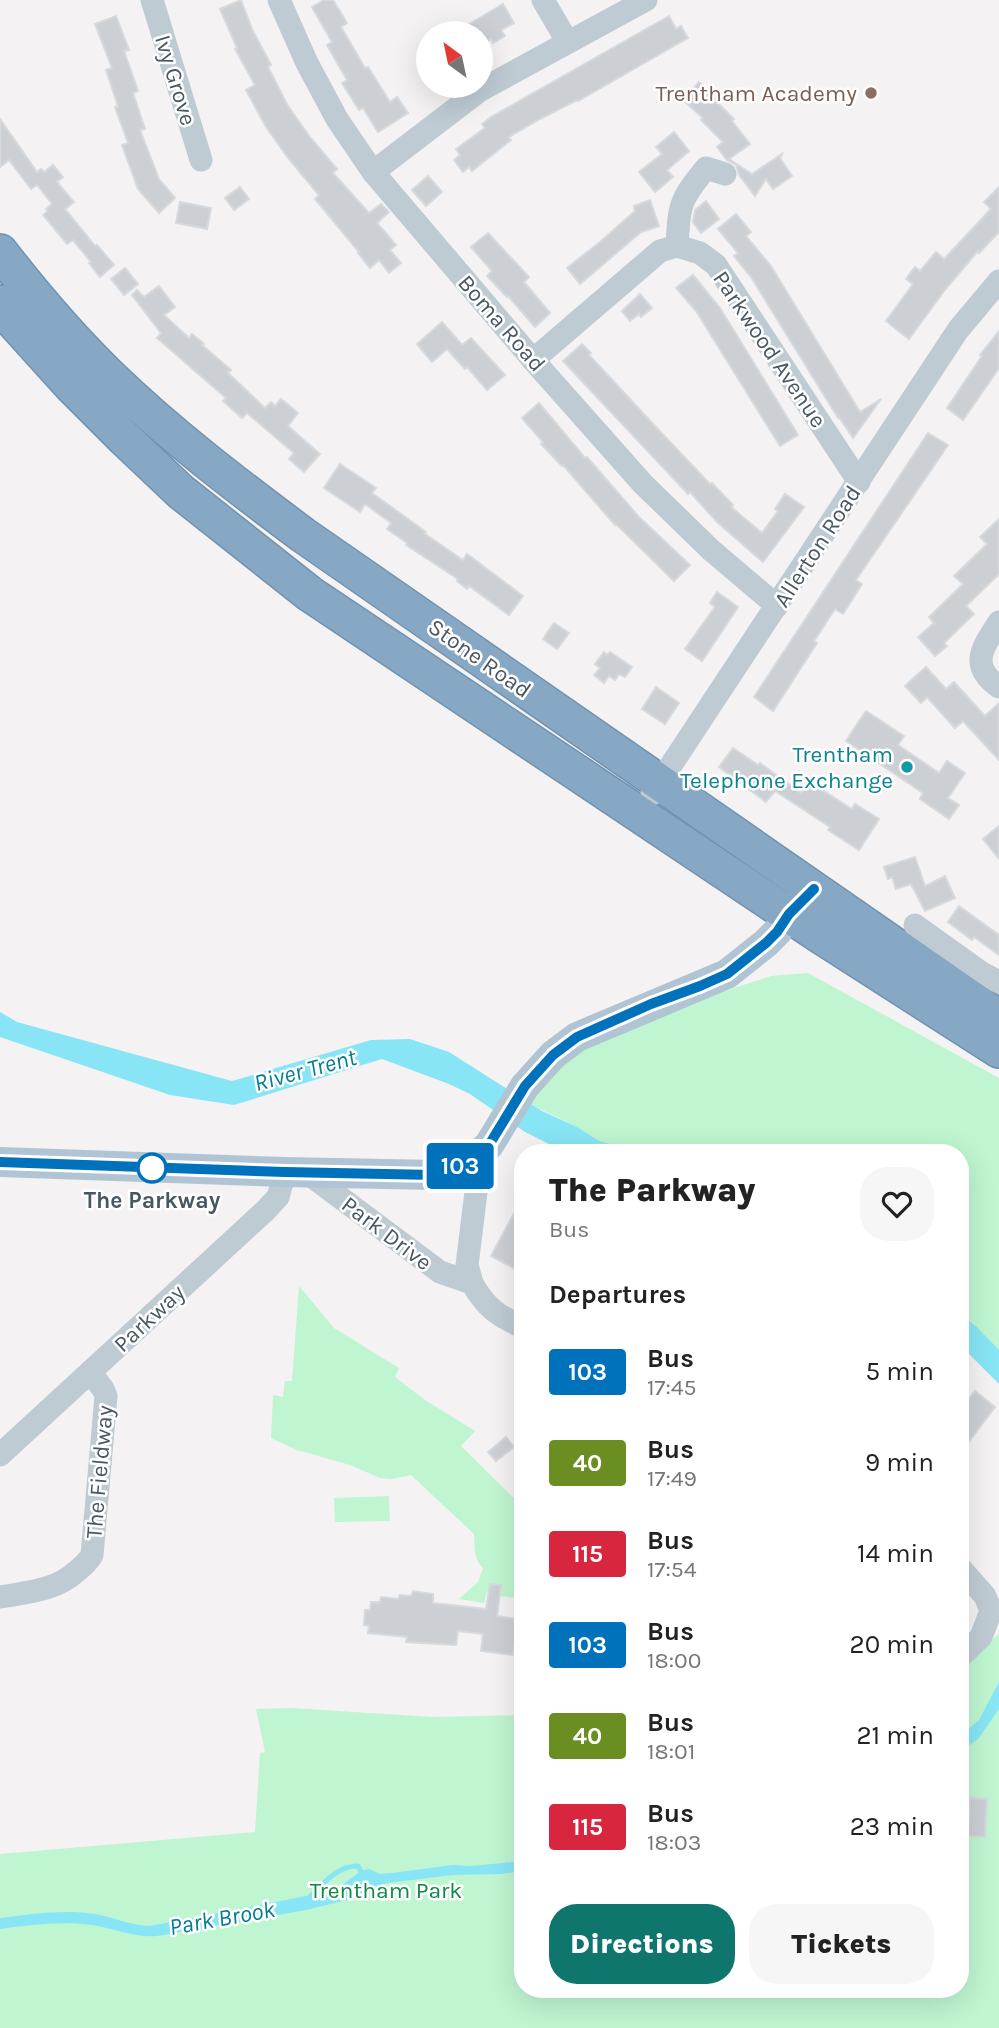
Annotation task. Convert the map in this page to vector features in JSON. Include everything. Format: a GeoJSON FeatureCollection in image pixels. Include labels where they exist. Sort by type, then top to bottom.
{"type":"FeatureCollection","features":[{"type":"Feature","properties":{"kind":"highway","name":"Stone Road"},"geometry":{"type":"LineString","coordinates":[[0,252],[57,321],[109,376],[219,472],[303,535],[999,1017]]}},
{"type":"Feature","properties":{"kind":"highway","name":"Stone Road"},"geometry":{"type":"LineString","coordinates":[[0,303],[71,385],[181,492],[310,594],[789,914],[999,1050]]}},
{"type":"Feature","properties":{"kind":"main road"},"geometry":{"type":"LineString","coordinates":[[1,1165],[435,1175],[474,1159],[489,1145],[525,1086],[553,1055],[577,1037],[727,974],[766,943],[814,889]]}},
{"type":"Feature","properties":{"kind":"street","name":"Ivy Grove"},"geometry":{"type":"LineString","coordinates":[[152,0],[201,160]]}},
{"type":"Feature","properties":{"kind":"street","name":"Boma Road"},"geometry":{"type":"LineString","coordinates":[[279,0],[307,63],[337,119],[373,172],[643,484],[711,550],[777,606]]}},
{"type":"Feature","properties":{"kind":"street"},"geometry":{"type":"LineString","coordinates":[[543,0],[567,41]]}},
{"type":"Feature","properties":{"kind":"street"},"geometry":{"type":"LineString","coordinates":[[373,172],[479,91],[646,0]]}},
{"type":"Feature","properties":{"kind":"street"},"geometry":{"type":"LineString","coordinates":[[533,360],[660,251],[677,246],[678,215],[682,200],[711,165]]}},
{"type":"Feature","properties":{"kind":"street","name":"Parkwood Avenue"},"geometry":{"type":"LineString","coordinates":[[677,246],[700,253],[716,265],[859,482]]}},
{"type":"Feature","properties":{"kind":"street","name":"Allerton Road"},"geometry":{"type":"LineString","coordinates":[[638,814],[916,392],[958,330],[999,281]]}},
{"type":"Feature","properties":{"kind":"street"},"geometry":{"type":"LineString","coordinates":[[999,622],[982,648],[981,662],[985,675],[999,687]]}},
{"type":"Feature","properties":{"kind":"street"},"geometry":{"type":"LineString","coordinates":[[915,925],[999,982]]}},
{"type":"Feature","properties":{"kind":"street","name":"Park Drive"},"geometry":{"type":"LineString","coordinates":[[472,1283],[467,1265],[478,1176],[474,1159]]}},
{"type":"Feature","properties":{"kind":"street","name":"Park Drive"},"geometry":{"type":"LineString","coordinates":[[295,1172],[440,1272],[472,1283]]}},
{"type":"Feature","properties":{"kind":"street","name":"Parkway"},"geometry":{"type":"LineString","coordinates":[[0,1455],[266,1210],[295,1172]]}},
{"type":"Feature","properties":{"kind":"street"},"geometry":{"type":"LineString","coordinates":[[472,1283],[481,1299],[499,1316],[514,1323]]}},
{"type":"Feature","properties":{"kind":"street","name":"The Fieldway"},"geometry":{"type":"LineString","coordinates":[[0,1597],[54,1587],[66,1581],[89,1561],[92,1555],[106,1396],[90,1372]]}},
{"type":"Feature","properties":{"kind":"street"},"geometry":{"type":"LineString","coordinates":[[969,1578],[985,1596],[991,1611],[981,1637],[969,1648]]}},
{"type":"Feature","properties":{"kind":"green space"},"geometry":{"type":"Polygon","coordinates":[[[808,973],[999,1078],[999,1350],[969,1321],[969,1144],[609,1144],[596,1140],[527,1102],[556,1068],[584,1046],[682,1005],[771,976],[808,973]]]}},
{"type":"Feature","properties":{"kind":"green space"},"geometry":{"type":"Polygon","coordinates":[[[299,1286],[334,1328],[399,1368],[395,1377],[425,1400],[475,1431],[461,1446],[514,1498],[514,1598],[500,1596],[499,1591],[487,1592],[484,1603],[459,1599],[478,1582],[483,1568],[476,1557],[474,1534],[411,1475],[392,1479],[380,1478],[350,1465],[297,1450],[271,1438],[273,1395],[283,1397],[285,1381],[292,1381],[299,1286]]]}},
{"type":"Feature","properties":{"kind":"green space"},"geometry":{"type":"Polygon","coordinates":[[[389,1496],[390,1521],[335,1522],[334,1498],[389,1496]]]}},
{"type":"Feature","properties":{"kind":"green space","name":"Trentham Park"},"geometry":{"type":"Polygon","coordinates":[[[999,1634],[999,2028],[0,2028],[0,1854],[255,1832],[260,1753],[265,1752],[256,1709],[291,1708],[433,1717],[514,1715],[514,1998],[969,1998],[969,1659],[999,1634]]]}},
{"type":"Feature","properties":{"kind":"water","name":"River Trent"},"geometry":{"type":"Polygon","coordinates":[[[0,1012],[17,1022],[232,1081],[371,1040],[410,1039],[449,1052],[542,1111],[610,1144],[549,1144],[525,1132],[470,1094],[382,1059],[234,1105],[170,1095],[0,1037],[0,1012]]]}},
{"type":"Feature","properties":{"kind":"water"},"geometry":{"type":"Polygon","coordinates":[[[969,1321],[999,1350],[999,1384],[969,1354],[969,1321]]]}},
{"type":"Feature","properties":{"kind":"water"},"geometry":{"type":"Polygon","coordinates":[[[999,1682],[999,1709],[978,1739],[969,1745],[969,1728],[979,1720],[999,1682]]]}},
{"type":"Feature","properties":{"kind":"water","name":"Park Brook"},"geometry":{"type":"Polygon","coordinates":[[[514,1862],[514,1872],[453,1875],[388,1883],[364,1889],[363,1896],[306,1910],[157,1936],[141,1936],[100,1926],[69,1923],[0,1929],[0,1918],[59,1912],[95,1914],[150,1926],[331,1893],[361,1871],[369,1869],[380,1874],[453,1865],[514,1862]]]}},
{"type":"Feature","properties":{"kind":"building"},"geometry":{"type":"Polygon","coordinates":[[[241,0],[252,29],[271,65],[268,67],[288,106],[337,169],[333,173],[369,213],[381,204],[389,212],[377,223],[396,245],[390,250],[401,263],[389,273],[379,260],[370,268],[315,199],[319,195],[266,127],[246,90],[255,85],[235,49],[237,48],[220,9],[241,0]]]}},
{"type":"Feature","properties":{"kind":"building"},"geometry":{"type":"Polygon","coordinates":[[[324,0],[333,0],[347,23],[341,27],[365,68],[368,67],[390,102],[397,97],[408,113],[378,132],[363,108],[359,110],[342,83],[347,80],[327,45],[332,42],[312,7],[324,0]]]}},
{"type":"Feature","properties":{"kind":"building"},"geometry":{"type":"Polygon","coordinates":[[[503,4],[514,23],[501,30],[505,36],[494,42],[494,21],[474,21],[503,4]]]}},
{"type":"Feature","properties":{"kind":"building"},"geometry":{"type":"Polygon","coordinates":[[[116,16],[129,50],[124,51],[138,91],[133,93],[145,129],[140,130],[159,179],[175,198],[159,213],[138,189],[122,145],[128,143],[106,70],[112,68],[95,24],[116,16]]]}},
{"type":"Feature","properties":{"kind":"building"},"geometry":{"type":"Polygon","coordinates":[[[669,16],[676,29],[681,26],[688,38],[509,137],[511,140],[472,171],[469,167],[463,172],[454,160],[460,155],[456,149],[485,128],[482,124],[491,117],[669,16]]]}},
{"type":"Feature","properties":{"kind":"building"},"geometry":{"type":"Polygon","coordinates":[[[699,82],[734,119],[732,121],[750,144],[729,159],[752,174],[782,154],[780,158],[792,176],[773,189],[766,179],[755,196],[739,175],[736,165],[727,160],[717,147],[723,142],[683,100],[699,82]]]}},
{"type":"Feature","properties":{"kind":"building"},"geometry":{"type":"Polygon","coordinates":[[[0,119],[37,172],[41,169],[44,172],[53,165],[63,177],[57,182],[74,202],[65,209],[114,265],[100,277],[73,240],[67,244],[43,215],[52,204],[37,185],[31,189],[9,160],[0,167],[0,119]]]}},
{"type":"Feature","properties":{"kind":"building"},"geometry":{"type":"Polygon","coordinates":[[[674,132],[689,151],[667,170],[673,177],[655,192],[639,172],[662,154],[656,147],[674,132]]]}},
{"type":"Feature","properties":{"kind":"building"},"geometry":{"type":"Polygon","coordinates":[[[428,176],[442,192],[426,206],[412,190],[428,176]]]}},
{"type":"Feature","properties":{"kind":"building"},"geometry":{"type":"Polygon","coordinates":[[[240,187],[249,199],[234,210],[225,198],[240,187]]]}},
{"type":"Feature","properties":{"kind":"building"},"geometry":{"type":"Polygon","coordinates":[[[999,187],[999,232],[979,253],[978,251],[944,291],[909,339],[886,321],[913,284],[906,279],[915,267],[920,271],[936,252],[944,259],[991,209],[984,202],[999,187]]]}},
{"type":"Feature","properties":{"kind":"building"},"geometry":{"type":"Polygon","coordinates":[[[650,200],[659,226],[641,232],[580,284],[567,268],[635,211],[634,206],[650,200]]]}},
{"type":"Feature","properties":{"kind":"building"},"geometry":{"type":"Polygon","coordinates":[[[706,201],[719,219],[701,233],[693,222],[695,210],[706,201]]]}},
{"type":"Feature","properties":{"kind":"building"},"geometry":{"type":"Polygon","coordinates":[[[180,202],[211,208],[207,229],[176,223],[180,202]]]}},
{"type":"Feature","properties":{"kind":"building"},"geometry":{"type":"Polygon","coordinates":[[[736,214],[751,232],[746,236],[771,266],[860,412],[881,399],[853,438],[751,277],[734,256],[738,253],[718,229],[736,214]]]}},
{"type":"Feature","properties":{"kind":"building"},"geometry":{"type":"Polygon","coordinates":[[[488,233],[529,277],[524,282],[550,313],[535,327],[487,276],[492,271],[471,247],[488,233]]]}},
{"type":"Feature","properties":{"kind":"building"},"geometry":{"type":"Polygon","coordinates":[[[125,268],[138,284],[124,295],[111,279],[125,268]]]}},
{"type":"Feature","properties":{"kind":"building"},"geometry":{"type":"Polygon","coordinates":[[[693,275],[720,308],[798,435],[780,446],[696,311],[676,288],[693,275]]]}},
{"type":"Feature","properties":{"kind":"building"},"geometry":{"type":"Polygon","coordinates":[[[159,286],[175,307],[164,315],[189,338],[192,334],[204,344],[202,345],[231,370],[228,373],[265,408],[271,402],[275,406],[281,399],[298,413],[288,426],[320,454],[304,472],[289,459],[294,453],[247,413],[242,418],[223,401],[226,398],[157,338],[161,333],[132,295],[137,290],[144,297],[159,286]]]}},
{"type":"Feature","properties":{"kind":"building"},"geometry":{"type":"Polygon","coordinates":[[[640,294],[652,308],[641,317],[639,314],[630,321],[622,311],[640,294]]]}},
{"type":"Feature","properties":{"kind":"building"},"geometry":{"type":"Polygon","coordinates":[[[442,322],[462,345],[471,338],[505,375],[487,390],[447,349],[432,362],[417,344],[442,322]]]}},
{"type":"Feature","properties":{"kind":"building"},"geometry":{"type":"Polygon","coordinates":[[[999,331],[999,368],[963,420],[947,408],[982,356],[980,355],[999,331]]]}},
{"type":"Feature","properties":{"kind":"building"},"geometry":{"type":"Polygon","coordinates":[[[582,344],[655,426],[733,505],[731,507],[762,533],[778,511],[775,509],[785,494],[804,507],[763,562],[717,522],[690,492],[688,494],[563,361],[582,344]]]}},
{"type":"Feature","properties":{"kind":"building"},"geometry":{"type":"Polygon","coordinates":[[[539,403],[639,517],[690,565],[674,581],[615,525],[541,444],[543,442],[522,418],[539,403]]]}},
{"type":"Feature","properties":{"kind":"building"},"geometry":{"type":"Polygon","coordinates":[[[928,433],[948,445],[856,580],[862,584],[843,614],[835,609],[814,641],[817,643],[773,711],[754,697],[928,433]]]}},
{"type":"Feature","properties":{"kind":"building"},"geometry":{"type":"Polygon","coordinates":[[[340,464],[376,488],[372,493],[426,532],[425,534],[463,560],[467,554],[523,596],[509,615],[469,586],[467,589],[458,579],[406,545],[407,543],[387,529],[391,523],[365,504],[360,512],[324,488],[340,464]]]}},
{"type":"Feature","properties":{"kind":"building"},"geometry":{"type":"Polygon","coordinates":[[[999,519],[999,574],[966,606],[974,614],[944,643],[947,646],[935,656],[918,637],[934,623],[929,617],[963,584],[954,576],[987,544],[980,537],[999,519]]]}},
{"type":"Feature","properties":{"kind":"building"},"geometry":{"type":"Polygon","coordinates":[[[717,592],[738,607],[702,661],[685,649],[715,607],[710,603],[717,592]]]}},
{"type":"Feature","properties":{"kind":"building"},"geometry":{"type":"Polygon","coordinates":[[[554,623],[569,633],[557,649],[543,639],[554,623]]]}},
{"type":"Feature","properties":{"kind":"building"},"geometry":{"type":"Polygon","coordinates":[[[604,652],[607,655],[610,652],[632,667],[625,677],[619,674],[615,680],[609,676],[604,683],[594,675],[600,668],[595,664],[604,652]]]}},
{"type":"Feature","properties":{"kind":"building"},"geometry":{"type":"Polygon","coordinates":[[[926,667],[946,689],[954,682],[985,716],[999,703],[999,760],[963,721],[955,728],[927,697],[921,703],[905,686],[926,667]]]}},
{"type":"Feature","properties":{"kind":"building"},"geometry":{"type":"Polygon","coordinates":[[[656,687],[679,703],[665,724],[642,709],[656,687]]]}},
{"type":"Feature","properties":{"kind":"building","name":"Trentham Telephone Exchange"},"geometry":{"type":"Polygon","coordinates":[[[866,711],[904,736],[898,745],[939,773],[947,761],[965,773],[948,798],[959,805],[949,819],[920,799],[923,793],[846,741],[866,711]]]}},
{"type":"Feature","properties":{"kind":"building"},"geometry":{"type":"Polygon","coordinates":[[[733,748],[758,765],[760,763],[801,793],[808,781],[852,809],[855,804],[879,819],[859,850],[828,830],[830,827],[775,791],[766,802],[719,767],[733,748]]]}},
{"type":"Feature","properties":{"kind":"building"},"geometry":{"type":"Polygon","coordinates":[[[999,826],[999,859],[983,839],[999,826]]]}},
{"type":"Feature","properties":{"kind":"building"},"geometry":{"type":"Polygon","coordinates":[[[915,857],[925,886],[945,876],[955,898],[925,911],[911,884],[896,889],[892,877],[888,879],[884,867],[915,857]]]}},
{"type":"Feature","properties":{"kind":"building"},"geometry":{"type":"Polygon","coordinates":[[[959,906],[999,935],[999,955],[948,922],[959,906]]]}},
{"type":"Feature","properties":{"kind":"building"},"geometry":{"type":"Polygon","coordinates":[[[514,1214],[514,1268],[491,1256],[514,1214]]]}},
{"type":"Feature","properties":{"kind":"building"},"geometry":{"type":"Polygon","coordinates":[[[975,1391],[995,1407],[969,1441],[969,1399],[975,1391]]]}},
{"type":"Feature","properties":{"kind":"building"},"geometry":{"type":"Polygon","coordinates":[[[506,1437],[514,1447],[496,1461],[488,1452],[506,1437]]]}},
{"type":"Feature","properties":{"kind":"building"},"geometry":{"type":"Polygon","coordinates":[[[490,1584],[501,1585],[497,1616],[514,1619],[513,1655],[481,1651],[483,1634],[458,1631],[456,1645],[406,1642],[407,1637],[368,1633],[369,1626],[364,1625],[365,1610],[370,1610],[371,1602],[380,1602],[381,1597],[398,1599],[400,1595],[411,1596],[413,1591],[433,1594],[433,1603],[486,1609],[490,1584]]]}},
{"type":"Feature","properties":{"kind":"building"},"geometry":{"type":"Polygon","coordinates":[[[970,1798],[987,1799],[985,1837],[969,1836],[970,1798]]]}},
{"type":"Feature","properties":{"kind":"waterway"},"geometry":{"type":"LineString","coordinates":[[308,1899],[337,1872],[358,1866],[377,1897]]}},
{"type":"Feature","properties":{"kind":"bus line","name":"103"},"geometry":{"type":"LineString","coordinates":[[0,1162],[435,1175],[474,1159],[489,1145],[525,1086],[553,1055],[577,1037],[727,974],[766,943],[814,889]]}},
{"type":"Feature","properties":{"kind":"place","name":"Trentham Academy"},"geometry":{"type":"Point","coordinates":[871,93]}},
{"type":"Feature","properties":{"kind":"place","name":"Trentham Telephone Exchange"},"geometry":{"type":"Point","coordinates":[907,767]}},
{"type":"Feature","properties":{"kind":"place","name":"The Parkway"},"geometry":{"type":"Point","coordinates":[152,1168]}}]}
